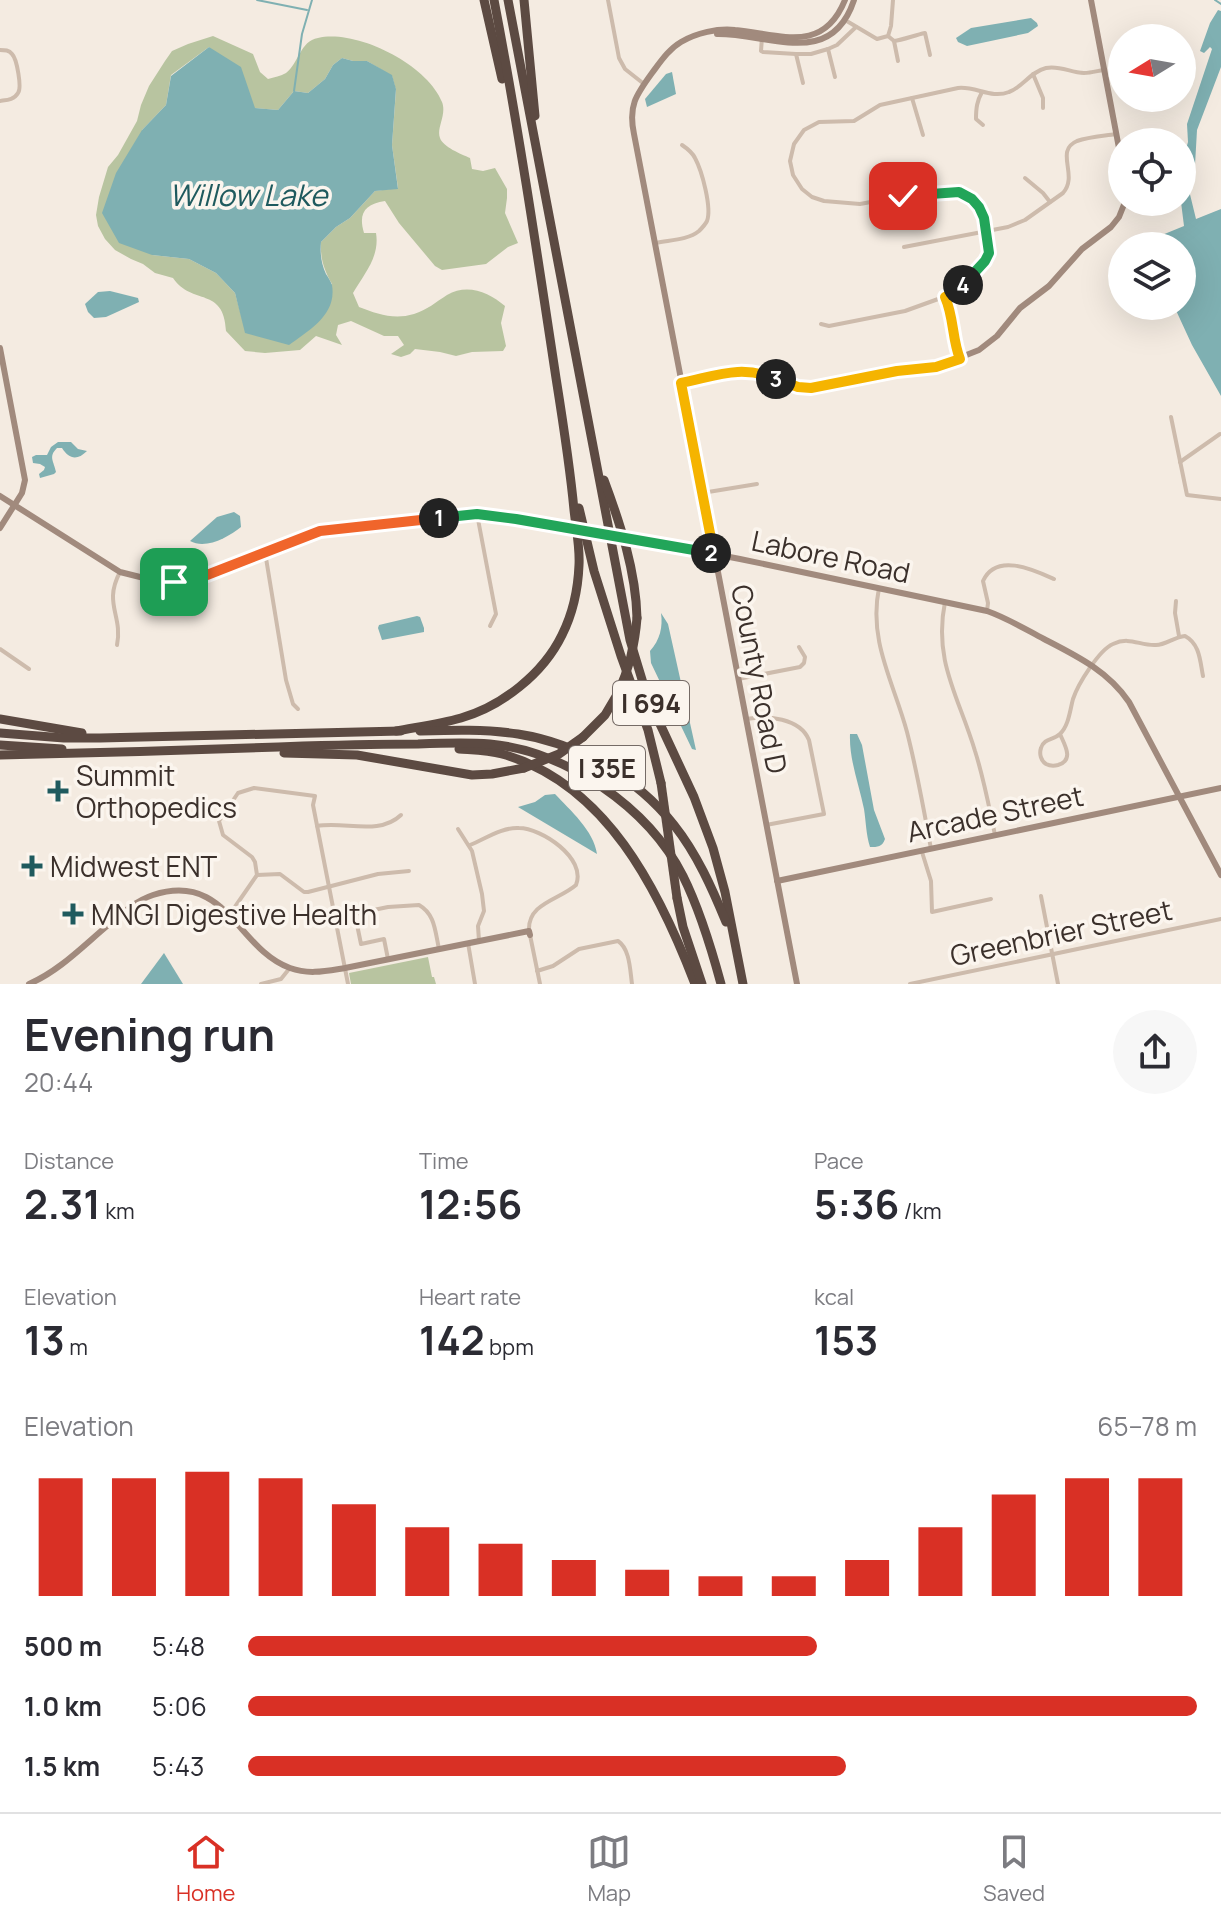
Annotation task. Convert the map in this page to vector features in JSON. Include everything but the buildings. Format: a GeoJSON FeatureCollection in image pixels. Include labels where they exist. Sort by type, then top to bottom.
{"type":"FeatureCollection","features":[{"type":"Feature","properties":{"kind":"highway"},"geometry":{"type":"LineString","coordinates":[[484,0],[536,246]]}},
{"type":"Feature","properties":{"kind":"highway","name":"I 694"},"geometry":{"type":"LineString","coordinates":[[494,0],[570,469],[594,571],[648,730],[661,783],[683,927],[702,984]]}},
{"type":"Feature","properties":{"kind":"highway","name":"I 694"},"geometry":{"type":"LineString","coordinates":[[508,0],[630,640],[647,696],[705,823],[725,892],[733,940]]}},
{"type":"Feature","properties":{"kind":"highway"},"geometry":{"type":"LineString","coordinates":[[524,0],[536,147]]}},
{"type":"Feature","properties":{"kind":"highway"},"geometry":{"type":"LineString","coordinates":[[257,748],[278,753],[357,755],[472,775],[524,768],[559,754],[583,737],[605,715],[618,693],[631,661],[637,618],[630,565],[595,458]]}},
{"type":"Feature","properties":{"kind":"highway"},"geometry":{"type":"LineString","coordinates":[[396,731],[461,718],[504,698],[527,680],[561,638],[573,610],[579,562],[570,469]]}},
{"type":"Feature","properties":{"kind":"highway"},"geometry":{"type":"LineString","coordinates":[[0,719],[117,738]]}},
{"type":"Feature","properties":{"kind":"highway","name":"I 35E"},"geometry":{"type":"LineString","coordinates":[[0,733],[117,738],[477,729],[521,734],[560,745],[591,758],[623,777],[673,824],[711,885],[733,940],[743,984]]}},
{"type":"Feature","properties":{"kind":"highway"},"geometry":{"type":"LineString","coordinates":[[428,743],[499,753],[523,761],[565,785],[594,809],[619,836],[653,889],[695,984]]}},
{"type":"Feature","properties":{"kind":"highway","name":"I 35E"},"geometry":{"type":"LineString","coordinates":[[0,745],[134,753],[428,743],[492,744],[527,751],[562,763],[597,783],[653,832],[682,873],[701,916],[721,984]]}},
{"type":"Feature","properties":{"kind":"highway"},"geometry":{"type":"LineString","coordinates":[[3,756],[134,753]]}},
{"type":"Feature","properties":{"kind":"street"},"geometry":{"type":"LineString","coordinates":[[608,0],[619,58],[625,69],[644,84]]}},
{"type":"Feature","properties":{"kind":"street"},"geometry":{"type":"LineString","coordinates":[[841,18],[845,0]]}},
{"type":"Feature","properties":{"kind":"street"},"geometry":{"type":"LineString","coordinates":[[854,0],[851,9],[824,30],[802,38],[762,37],[761,51],[811,54],[837,45],[856,27]]}},
{"type":"Feature","properties":{"kind":"street"},"geometry":{"type":"LineString","coordinates":[[888,36],[893,0]]}},
{"type":"Feature","properties":{"kind":"street"},"geometry":{"type":"LineString","coordinates":[[1091,0],[1115,128]]}},
{"type":"Feature","properties":{"kind":"street"},"geometry":{"type":"LineString","coordinates":[[841,18],[877,39],[888,36]]}},
{"type":"Feature","properties":{"kind":"street","name":"County Road D"},"geometry":{"type":"LineString","coordinates":[[762,37],[725,30],[685,40],[671,49],[644,84],[631,112],[797,984]]}},
{"type":"Feature","properties":{"kind":"street"},"geometry":{"type":"LineString","coordinates":[[894,41],[925,33],[930,55]]}},
{"type":"Feature","properties":{"kind":"street"},"geometry":{"type":"LineString","coordinates":[[888,36],[894,41],[898,61]]}},
{"type":"Feature","properties":{"kind":"street"},"geometry":{"type":"LineString","coordinates":[[828,49],[835,77]]}},
{"type":"Feature","properties":{"kind":"street"},"geometry":{"type":"LineString","coordinates":[[0,50],[10,52],[14,57],[20,87],[14,98],[0,101]]}},
{"type":"Feature","properties":{"kind":"street"},"geometry":{"type":"LineString","coordinates":[[796,54],[803,83]]}},
{"type":"Feature","properties":{"kind":"street"},"geometry":{"type":"LineString","coordinates":[[821,324],[829,326],[905,311],[945,297],[961,288],[985,261],[989,249],[979,207],[959,192],[903,196],[860,204],[812,197],[795,181],[791,168],[790,155],[800,134],[808,127],[825,121],[854,121],[880,105],[964,87],[995,95],[1006,93],[1016,89],[1033,74],[1053,67],[1084,73],[1103,70]]}},
{"type":"Feature","properties":{"kind":"street"},"geometry":{"type":"LineString","coordinates":[[1033,74],[1043,98],[1043,108]]}},
{"type":"Feature","properties":{"kind":"street"},"geometry":{"type":"LineString","coordinates":[[982,92],[977,102],[976,119],[983,125]]}},
{"type":"Feature","properties":{"kind":"street"},"geometry":{"type":"LineString","coordinates":[[912,98],[923,135]]}},
{"type":"Feature","properties":{"kind":"street"},"geometry":{"type":"LineString","coordinates":[[904,247],[1020,223],[1066,191],[1069,184],[1066,154],[1072,144],[1108,136]]}},
{"type":"Feature","properties":{"kind":"street"},"geometry":{"type":"LineString","coordinates":[[655,244],[689,237],[707,223],[701,174],[695,158],[682,145]]}},
{"type":"Feature","properties":{"kind":"street"},"geometry":{"type":"LineString","coordinates":[[1025,178],[1050,202]]}},
{"type":"Feature","properties":{"kind":"street"},"geometry":{"type":"LineString","coordinates":[[681,383],[747,371],[811,388],[897,371],[936,367],[960,359],[991,342],[1014,314],[1049,286],[1074,256],[1111,227],[1119,216]]}},
{"type":"Feature","properties":{"kind":"street"},"geometry":{"type":"LineString","coordinates":[[945,297],[960,359]]}},
{"type":"Feature","properties":{"kind":"street"},"geometry":{"type":"LineString","coordinates":[[0,348],[25,475],[24,488],[0,528]]}},
{"type":"Feature","properties":{"kind":"street"},"geometry":{"type":"LineString","coordinates":[[1171,417],[1187,495],[1221,499]]}},
{"type":"Feature","properties":{"kind":"street"},"geometry":{"type":"LineString","coordinates":[[1180,462],[1220,434]]}},
{"type":"Feature","properties":{"kind":"street"},"geometry":{"type":"LineString","coordinates":[[702,493],[757,484]]}},
{"type":"Feature","properties":{"kind":"street","name":"Labore Road"},"geometry":{"type":"LineString","coordinates":[[0,496],[120,572],[152,580],[192,580],[320,531],[477,514],[657,543],[987,611],[1093,665],[1110,678],[1123,693],[1221,875]]}},
{"type":"Feature","properties":{"kind":"street"},"geometry":{"type":"LineString","coordinates":[[477,514],[496,614],[490,626]]}},
{"type":"Feature","properties":{"kind":"street"},"geometry":{"type":"LineString","coordinates":[[264,551],[286,680],[293,704],[298,709]]}},
{"type":"Feature","properties":{"kind":"street"},"geometry":{"type":"LineString","coordinates":[[987,611],[983,581],[990,570],[1018,566],[1054,579]]}},
{"type":"Feature","properties":{"kind":"street"},"geometry":{"type":"LineString","coordinates":[[117,645],[119,635],[112,595],[120,572]]}},
{"type":"Feature","properties":{"kind":"street"},"geometry":{"type":"LineString","coordinates":[[879,588],[875,613],[878,643],[906,728],[931,849]]}},
{"type":"Feature","properties":{"kind":"street"},"geometry":{"type":"LineString","coordinates":[[1176,601],[1179,636]]}},
{"type":"Feature","properties":{"kind":"street"},"geometry":{"type":"LineString","coordinates":[[945,602],[941,630],[944,662],[976,754],[995,835]]}},
{"type":"Feature","properties":{"kind":"street"},"geometry":{"type":"LineString","coordinates":[[1060,734],[1068,753],[1060,765],[1052,766],[1040,756],[1041,747],[1046,740],[1060,734],[1074,697],[1102,652],[1112,645],[1134,641],[1155,646],[1185,636],[1196,644],[1203,676]]}},
{"type":"Feature","properties":{"kind":"street"},"geometry":{"type":"LineString","coordinates":[[738,679],[800,667],[805,660],[799,647]]}},
{"type":"Feature","properties":{"kind":"street"},"geometry":{"type":"LineString","coordinates":[[0,649],[29,669]]}},
{"type":"Feature","properties":{"kind":"street"},"geometry":{"type":"LineString","coordinates":[[746,720],[769,717],[801,728],[809,737],[824,814],[766,825]]}},
{"type":"Feature","properties":{"kind":"street"},"geometry":{"type":"LineString","coordinates":[[229,914],[257,875],[252,857],[223,835],[219,821],[238,793],[254,788],[315,796],[313,805],[348,984]]}},
{"type":"Feature","properties":{"kind":"street","name":"Arcade Street"},"geometry":{"type":"LineString","coordinates":[[777,881],[1221,788]]}},
{"type":"Feature","properties":{"kind":"street"},"geometry":{"type":"LineString","coordinates":[[317,826],[374,827],[393,823],[401,815]]}},
{"type":"Feature","properties":{"kind":"street"},"geometry":{"type":"LineString","coordinates":[[470,845],[512,828],[523,828],[559,846],[571,857],[578,874],[576,885],[535,910],[529,921],[540,984]]}},
{"type":"Feature","properties":{"kind":"street"},"geometry":{"type":"LineString","coordinates":[[458,829],[474,856],[484,907],[484,915],[478,926],[479,941]]}},
{"type":"Feature","properties":{"kind":"street"},"geometry":{"type":"LineString","coordinates":[[921,851],[931,881],[932,912],[991,899]]}},
{"type":"Feature","properties":{"kind":"street"},"geometry":{"type":"LineString","coordinates":[[257,875],[280,874],[308,892],[378,874],[409,871]]}},
{"type":"Feature","properties":{"kind":"street"},"geometry":{"type":"LineString","coordinates":[[29,984],[48,975],[128,908],[151,895],[175,891],[201,895],[221,906],[274,960],[304,972],[345,968],[530,933]]}},
{"type":"Feature","properties":{"kind":"street"},"geometry":{"type":"LineString","coordinates":[[1041,896],[1058,984]]}},
{"type":"Feature","properties":{"kind":"street"},"geometry":{"type":"LineString","coordinates":[[335,918],[398,905],[419,905],[433,918],[439,949]]}},
{"type":"Feature","properties":{"kind":"street"},"geometry":{"type":"LineString","coordinates":[[355,913],[361,944],[384,939],[388,959]]}},
{"type":"Feature","properties":{"kind":"street","name":"Greenbrier Street"},"geometry":{"type":"LineString","coordinates":[[910,984],[1221,919]]}},
{"type":"Feature","properties":{"kind":"street"},"geometry":{"type":"LineString","coordinates":[[537,971],[553,966],[584,947],[618,941],[626,948],[632,984]]}},
{"type":"Feature","properties":{"kind":"street"},"geometry":{"type":"LineString","coordinates":[[468,943],[475,984]]}},
{"type":"Feature","properties":{"kind":"street"},"geometry":{"type":"LineString","coordinates":[[261,984],[281,979],[289,968]]}},
{"type":"Feature","properties":{"kind":"green space"},"geometry":{"type":"Polygon","coordinates":[[[213,36],[253,54],[260,72],[268,79],[286,73],[312,40],[334,37],[351,39],[389,52],[422,75],[442,102],[439,134],[442,141],[470,158],[472,169],[483,171],[495,168],[507,189],[505,213],[518,243],[486,264],[442,270],[435,266],[399,223],[385,201],[378,202],[368,207],[363,215],[364,233],[376,233],[376,250],[353,293],[359,307],[379,314],[407,316],[455,291],[485,293],[505,306],[501,323],[506,346],[503,351],[456,356],[415,349],[401,357],[391,354],[404,345],[398,336],[384,336],[351,321],[338,325],[336,335],[342,345],[316,336],[300,350],[245,351],[226,331],[220,308],[213,302],[189,292],[173,278],[155,273],[115,250],[105,239],[96,215],[108,167],[137,121],[149,86],[165,61],[172,51],[213,36]],[[209,47],[171,75],[166,105],[142,130],[152,255],[189,259],[216,273],[235,293],[246,333],[332,284],[323,264],[321,242],[350,218],[375,191],[398,188],[392,145],[396,90],[392,76],[367,61],[342,58],[333,65],[325,79],[308,93],[294,91],[278,110],[254,108],[209,47]]]}},
{"type":"Feature","properties":{"kind":"green space"},"geometry":{"type":"Polygon","coordinates":[[[428,957],[436,984],[351,984],[349,973],[428,957]]]}},
{"type":"Feature","properties":{"kind":"water"},"geometry":{"type":"Polygon","coordinates":[[[1218,10],[1221,11],[1221,67],[1197,130],[1196,148],[1196,128],[1187,128],[1187,124],[1191,112],[1196,112],[1196,97],[1212,49],[1210,47],[1204,53],[1200,51],[1218,10]]]}},
{"type":"Feature","properties":{"kind":"water"},"geometry":{"type":"Polygon","coordinates":[[[1031,18],[1038,26],[1028,33],[967,46],[956,38],[971,28],[1031,18]]]}},
{"type":"Feature","properties":{"kind":"water","name":"Willow Lake"},"geometry":{"type":"Polygon","coordinates":[[[209,47],[241,67],[255,108],[278,110],[294,91],[308,93],[325,79],[333,65],[342,58],[367,61],[392,75],[396,89],[392,145],[398,189],[375,191],[350,218],[321,242],[323,266],[332,285],[330,305],[320,321],[289,345],[245,333],[235,293],[216,273],[189,259],[152,255],[119,243],[102,213],[116,173],[142,130],[166,105],[171,76],[209,47]]]}},
{"type":"Feature","properties":{"kind":"water"},"geometry":{"type":"Polygon","coordinates":[[[672,72],[676,94],[647,107],[645,99],[666,74],[672,72]]]}},
{"type":"Feature","properties":{"kind":"water"},"geometry":{"type":"Polygon","coordinates":[[[1221,209],[1221,396],[1180,320],[1196,320],[1196,232],[1169,232],[1184,226],[1183,216],[1195,216],[1196,219],[1221,209]]]}},
{"type":"Feature","properties":{"kind":"water"},"geometry":{"type":"Polygon","coordinates":[[[110,291],[138,298],[139,302],[106,317],[94,318],[85,304],[98,292],[110,291]]]}},
{"type":"Feature","properties":{"kind":"water"},"geometry":{"type":"Polygon","coordinates":[[[58,442],[71,442],[78,449],[87,451],[73,457],[62,448],[57,448],[52,457],[56,472],[40,478],[39,474],[45,467],[33,463],[32,457],[47,455],[58,442]]]}},
{"type":"Feature","properties":{"kind":"water"},"geometry":{"type":"Polygon","coordinates":[[[234,512],[240,516],[241,527],[236,531],[210,543],[190,541],[217,517],[234,512]]]}},
{"type":"Feature","properties":{"kind":"water"},"geometry":{"type":"Polygon","coordinates":[[[661,613],[668,624],[696,750],[692,749],[651,663],[650,651],[660,633],[661,613]]]}},
{"type":"Feature","properties":{"kind":"water"},"geometry":{"type":"Polygon","coordinates":[[[417,616],[424,632],[382,640],[379,625],[417,616]]]}},
{"type":"Feature","properties":{"kind":"water"},"geometry":{"type":"Polygon","coordinates":[[[850,734],[857,734],[862,745],[874,810],[885,839],[877,847],[870,847],[850,734]]]}},
{"type":"Feature","properties":{"kind":"water"},"geometry":{"type":"Polygon","coordinates":[[[555,794],[586,829],[597,854],[518,807],[555,794]]]}},
{"type":"Feature","properties":{"kind":"water"},"geometry":{"type":"Polygon","coordinates":[[[164,953],[183,984],[141,984],[164,953]]]}},
{"type":"Feature","properties":{"kind":"waterway"},"geometry":{"type":"LineString","coordinates":[[257,0],[307,10]]}},
{"type":"Feature","properties":{"kind":"waterway"},"geometry":{"type":"LineString","coordinates":[[294,91],[302,34],[312,0]]}},
{"type":"Feature","properties":{"kind":"waterway"},"geometry":{"type":"LineString","coordinates":[[1215,0],[1221,4]]}},
{"type":"Feature","properties":{"kind":"place","name":"Summit Orthopedics"},"geometry":{"type":"Point","coordinates":[58,791]}},
{"type":"Feature","properties":{"kind":"place","name":"Midwest ENT"},"geometry":{"type":"Point","coordinates":[32,866]}},
{"type":"Feature","properties":{"kind":"place","name":"MNGI Digestive Health"},"geometry":{"type":"Point","coordinates":[73,914]}},
{"type":"Feature","properties":{"kind":"route"},"geometry":{"type":"LineString","coordinates":[[174,582],[207,575],[320,531],[477,514],[714,554],[681,383],[747,371],[790,385],[811,388],[907,369],[936,367],[960,359],[945,297],[961,288],[987,257],[989,245],[982,213],[972,199],[959,192],[903,196]]}}]}
